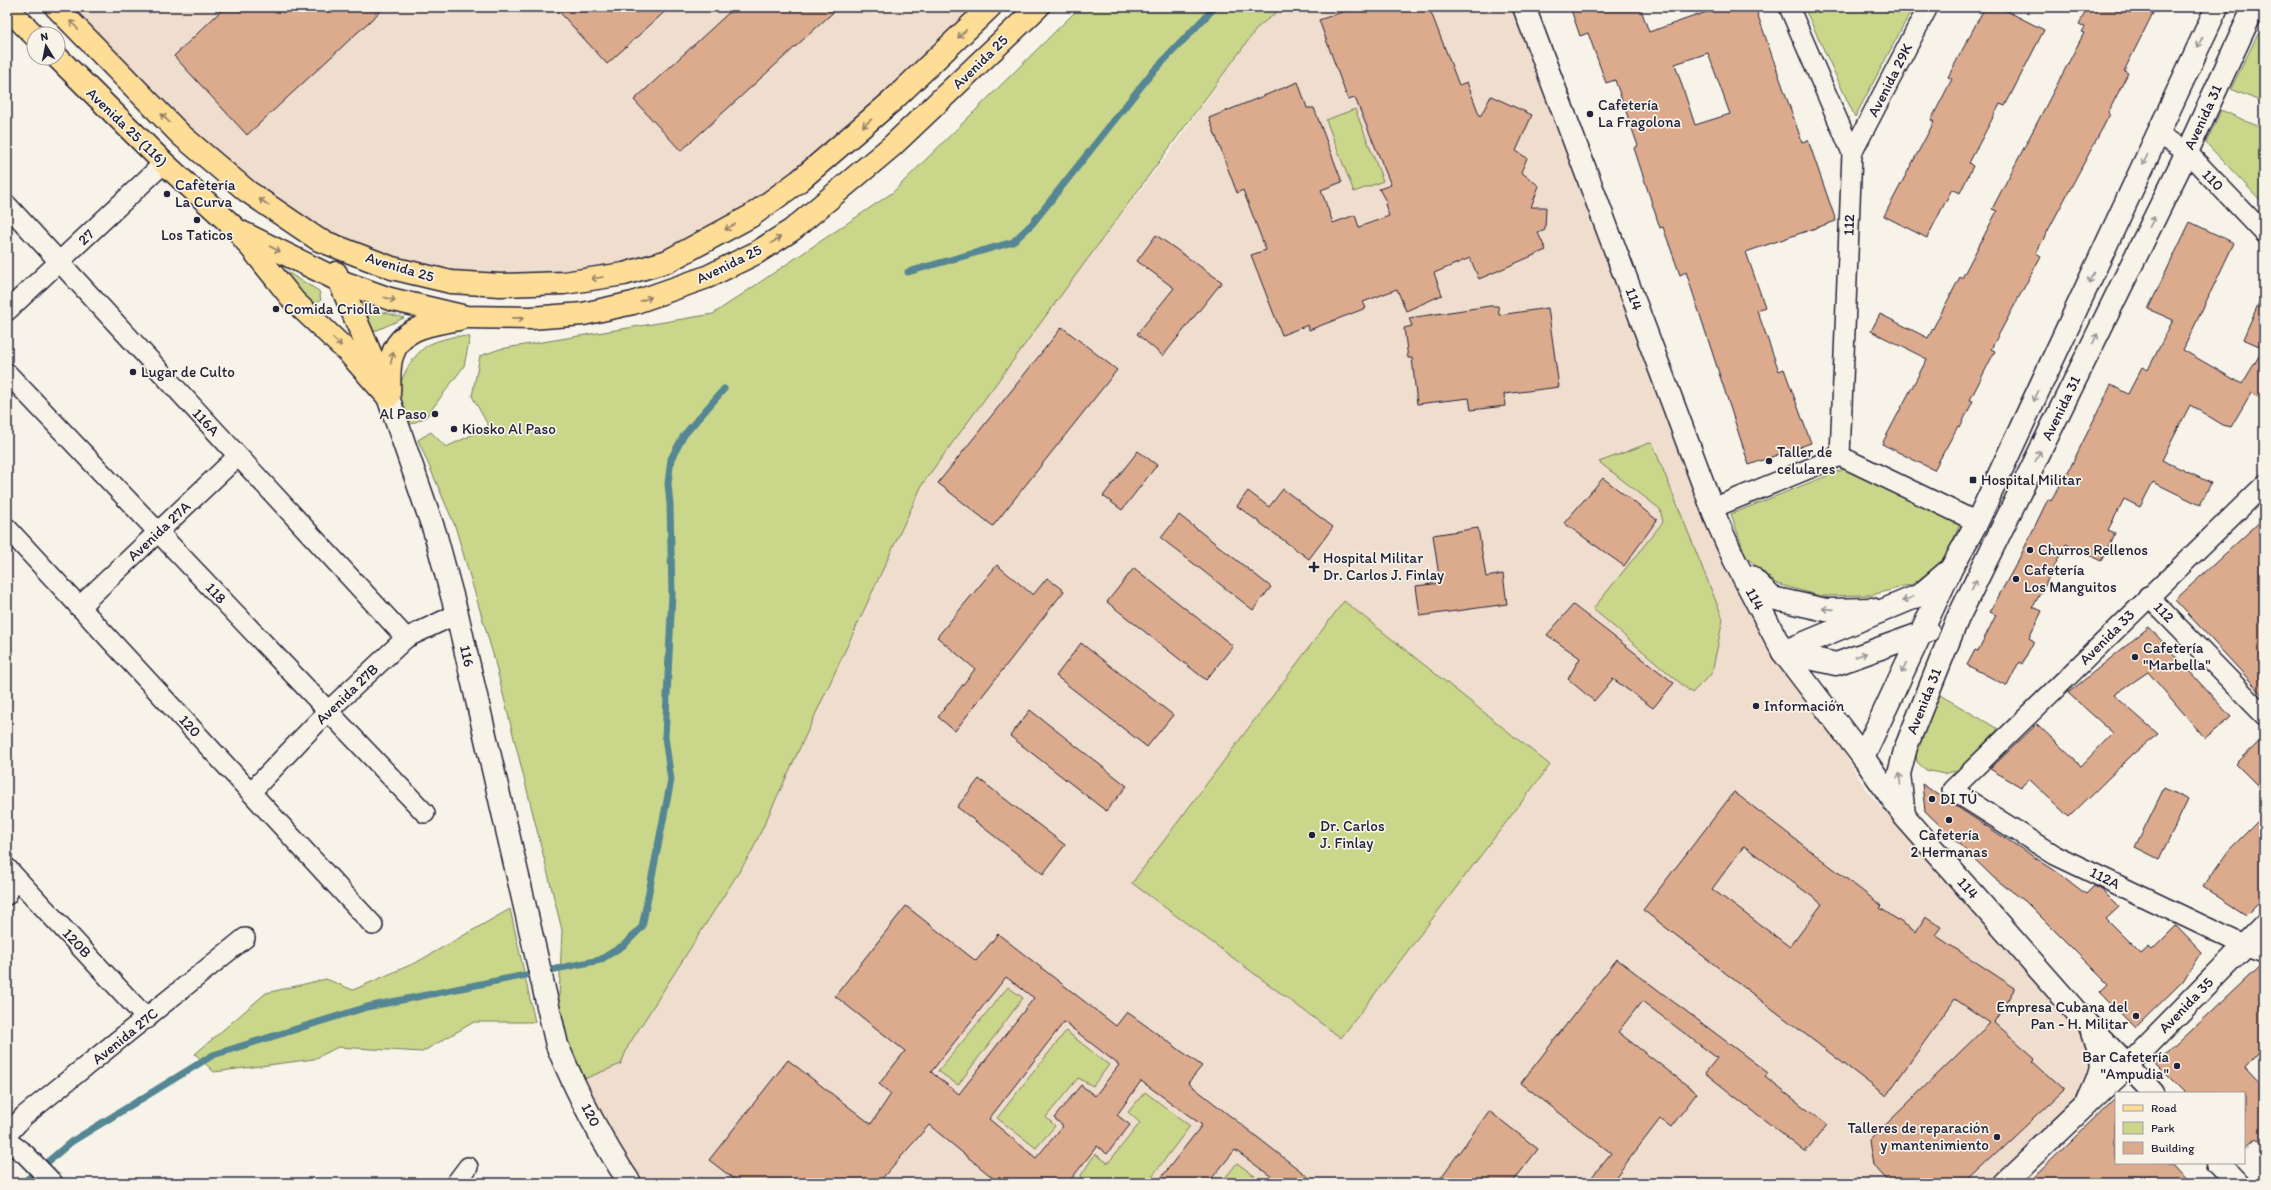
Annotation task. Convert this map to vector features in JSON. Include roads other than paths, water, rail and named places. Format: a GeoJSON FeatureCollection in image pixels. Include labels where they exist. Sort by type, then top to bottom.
{"type":"FeatureCollection","features":[{"type":"Feature","properties":{"kind":"main road"},"geometry":{"type":"LineString","coordinates":[[56,7],[181,135],[247,191],[319,240],[340,281],[388,397]]}},
{"type":"Feature","properties":{"kind":"main road","name":"Avenida 25"},"geometry":{"type":"LineString","coordinates":[[319,240],[392,268],[451,282],[500,285],[564,283],[624,274],[668,260],[751,216],[799,181],[892,101],[990,7]]}},
{"type":"Feature","properties":{"kind":"main road","name":"Avenida 25"},"geometry":{"type":"LineString","coordinates":[[340,281],[390,299],[466,317],[531,318],[583,314],[612,308],[633,303],[707,277],[756,253],[792,230],[892,146],[1038,7]]}},
{"type":"Feature","properties":{"kind":"main road","name":"114"},"geometry":{"type":"LineString","coordinates":[[1524,7],[1713,508],[1734,559],[1783,652],[1863,757],[1905,817],[2088,1024],[2152,1092]]}},
{"type":"Feature","properties":{"kind":"main road","name":"Avenida 31"},"geometry":{"type":"LineString","coordinates":[[1863,757],[1951,569],[1977,522],[2217,7]]}},
{"type":"Feature","properties":{"kind":"main road","name":"Avenida 31"},"geometry":{"type":"LineString","coordinates":[[1905,817],[1899,774],[1906,747],[1957,620],[2187,152],[2254,7]]}},
{"type":"Feature","properties":{"kind":"main road"},"geometry":{"type":"LineString","coordinates":[[7,8],[26,27]]}},
{"type":"Feature","properties":{"kind":"main road","name":"Avenida 25 (116)"},"geometry":{"type":"LineString","coordinates":[[66,66],[164,163],[237,230],[340,281]]}},
{"type":"Feature","properties":{"kind":"main road"},"geometry":{"type":"LineString","coordinates":[[237,230],[294,301],[348,352],[388,397]]}},
{"type":"Feature","properties":{"kind":"main road"},"geometry":{"type":"LineString","coordinates":[[311,317],[324,322],[334,320],[344,314],[348,302]]}},
{"type":"Feature","properties":{"kind":"main road"},"geometry":{"type":"LineString","coordinates":[[388,397],[392,356],[400,340],[419,326],[466,317]]}},
{"type":"Feature","properties":{"kind":"main road","name":"116"},"geometry":{"type":"LineString","coordinates":[[388,397],[435,533],[457,614],[557,1045]]}},
{"type":"Feature","properties":{"kind":"main road"},"geometry":{"type":"LineString","coordinates":[[1734,559],[1772,598],[1826,610],[1881,610]]}},
{"type":"Feature","properties":{"kind":"main road"},"geometry":{"type":"LineString","coordinates":[[1783,652],[1920,594],[1951,569]]}},
{"type":"Feature","properties":{"kind":"main road"},"geometry":{"type":"LineString","coordinates":[[1813,692],[1836,664],[1957,620]]}},
{"type":"Feature","properties":{"kind":"main road"},"geometry":{"type":"LineString","coordinates":[[1783,652],[1836,664]]}},
{"type":"Feature","properties":{"kind":"main road","name":"Avenida 35"},"geometry":{"type":"LineString","coordinates":[[2004,1183],[2086,1104],[2254,949],[2264,926]]}},
{"type":"Feature","properties":{"kind":"main road"},"geometry":{"type":"LineString","coordinates":[[2086,1104],[2100,1075],[2101,1051],[2088,1024]]}},
{"type":"Feature","properties":{"kind":"main road","name":"120"},"geometry":{"type":"LineString","coordinates":[[557,1045],[569,1073],[612,1155],[630,1183]]}},
{"type":"Feature","properties":{"kind":"main road"},"geometry":{"type":"LineString","coordinates":[[2220,1164],[2238,1183]]}},
{"type":"Feature","properties":{"kind":"street","name":"112"},"geometry":{"type":"LineString","coordinates":[[1789,7],[1852,153],[1840,456]]}},
{"type":"Feature","properties":{"kind":"street","name":"Avenida 29K"},"geometry":{"type":"LineString","coordinates":[[1852,153],[1928,7]]}},
{"type":"Feature","properties":{"kind":"street","name":"110"},"geometry":{"type":"LineString","coordinates":[[2158,134],[2187,152],[2264,233]]}},
{"type":"Feature","properties":{"kind":"street","name":"27"},"geometry":{"type":"LineString","coordinates":[[7,312],[164,163]]}},
{"type":"Feature","properties":{"kind":"street","name":"116A"},"geometry":{"type":"LineString","coordinates":[[7,205],[406,638]]}},
{"type":"Feature","properties":{"kind":"street","name":"118"},"geometry":{"type":"LineString","coordinates":[[7,373],[425,813]]}},
{"type":"Feature","properties":{"kind":"street","name":"Avenida 27A"},"geometry":{"type":"LineString","coordinates":[[79,606],[238,456]]}},
{"type":"Feature","properties":{"kind":"street"},"geometry":{"type":"LineString","coordinates":[[1713,508],[1840,456],[1977,522]]}},
{"type":"Feature","properties":{"kind":"street","name":"Avenida 33"},"geometry":{"type":"LineString","coordinates":[[1952,790],[2148,596],[2264,484]]}},
{"type":"Feature","properties":{"kind":"street","name":"120"},"geometry":{"type":"LineString","coordinates":[[7,528],[373,925]]}},
{"type":"Feature","properties":{"kind":"street","name":"112"},"geometry":{"type":"LineString","coordinates":[[2148,596],[2264,715]]}},
{"type":"Feature","properties":{"kind":"street","name":"Avenida 27B"},"geometry":{"type":"LineString","coordinates":[[251,792],[328,711],[406,638],[457,614]]}},
{"type":"Feature","properties":{"kind":"street","name":"112A"},"geometry":{"type":"LineString","coordinates":[[1952,790],[2055,854],[2254,949]]}},
{"type":"Feature","properties":{"kind":"street"},"geometry":{"type":"LineString","coordinates":[[7,895],[11,872]]}},
{"type":"Feature","properties":{"kind":"street","name":"120B"},"geometry":{"type":"LineString","coordinates":[[11,872],[147,1019]]}},
{"type":"Feature","properties":{"kind":"street","name":"Avenida 27C"},"geometry":{"type":"LineString","coordinates":[[7,1135],[24,1116],[147,1019],[244,938]]}},
{"type":"Feature","properties":{"kind":"street"},"geometry":{"type":"LineString","coordinates":[[7,1141],[25,1154],[53,1183]]}},
{"type":"Feature","properties":{"kind":"street"},"geometry":{"type":"LineString","coordinates":[[456,1183],[468,1167]]}},
{"type":"Feature","properties":{"kind":"waterway"},"geometry":{"type":"LineString","coordinates":[[908,272],[1013,242],[1032,224],[1150,75],[1215,7]]}},
{"type":"Feature","properties":{"kind":"waterway"},"geometry":{"type":"LineString","coordinates":[[23,1183],[71,1142],[213,1055],[367,1007],[600,960],[624,945],[642,927],[671,780],[665,737],[672,594],[670,504],[668,484],[671,459],[684,435],[724,389]]}},
{"type":"Feature","properties":{"kind":"place","name":"Cafetería La Fragolona"},"geometry":{"type":"Point","coordinates":[1590,114]}},
{"type":"Feature","properties":{"kind":"place","name":"Cafetería La Curva"},"geometry":{"type":"Point","coordinates":[167,194]}},
{"type":"Feature","properties":{"kind":"place","name":"Los Taticos"},"geometry":{"type":"Point","coordinates":[197,220]}},
{"type":"Feature","properties":{"kind":"place","name":"Comida Criolla"},"geometry":{"type":"Point","coordinates":[276,309]}},
{"type":"Feature","properties":{"kind":"place","name":"Lugar de Culto"},"geometry":{"type":"Point","coordinates":[133,372]}},
{"type":"Feature","properties":{"kind":"place","name":"Al Paso"},"geometry":{"type":"Point","coordinates":[435,414]}},
{"type":"Feature","properties":{"kind":"place","name":"Kiosko Al Paso"},"geometry":{"type":"Point","coordinates":[454,429]}},
{"type":"Feature","properties":{"kind":"place","name":"Taller de celulares"},"geometry":{"type":"Point","coordinates":[1769,461]}},
{"type":"Feature","properties":{"kind":"place","name":"Hospital Militar"},"geometry":{"type":"Point","coordinates":[1973,480]}},
{"type":"Feature","properties":{"kind":"place","name":"Churros Rellenos"},"geometry":{"type":"Point","coordinates":[2030,550]}},
{"type":"Feature","properties":{"kind":"place","name":"Hospital Militar Dr. Carlos J. Finlay"},"geometry":{"type":"Point","coordinates":[1314,567]}},
{"type":"Feature","properties":{"kind":"place","name":"Cafetería Los Manguitos"},"geometry":{"type":"Point","coordinates":[2016,579]}},
{"type":"Feature","properties":{"kind":"place","name":"Cafetería \"Marbella\""},"geometry":{"type":"Point","coordinates":[2135,657]}},
{"type":"Feature","properties":{"kind":"place","name":"Información"},"geometry":{"type":"Point","coordinates":[1756,706]}},
{"type":"Feature","properties":{"kind":"place","name":"DI TÚ"},"geometry":{"type":"Point","coordinates":[1932,799]}},
{"type":"Feature","properties":{"kind":"place","name":"Cafetería 2 Hermanas"},"geometry":{"type":"Point","coordinates":[1949,820]}},
{"type":"Feature","properties":{"kind":"place","name":"Dr. Carlos J. Finlay"},"geometry":{"type":"Point","coordinates":[1312,835]}},
{"type":"Feature","properties":{"kind":"place","name":"Empresa Cubana del Pan - H. Militar"},"geometry":{"type":"Point","coordinates":[2136,1016]}},
{"type":"Feature","properties":{"kind":"place","name":"Bar Cafetería \"Ampudia\""},"geometry":{"type":"Point","coordinates":[2177,1066]}},
{"type":"Feature","properties":{"kind":"place","name":"Talleres de reparación y mantenimiento"},"geometry":{"type":"Point","coordinates":[1997,1137]}}]}
